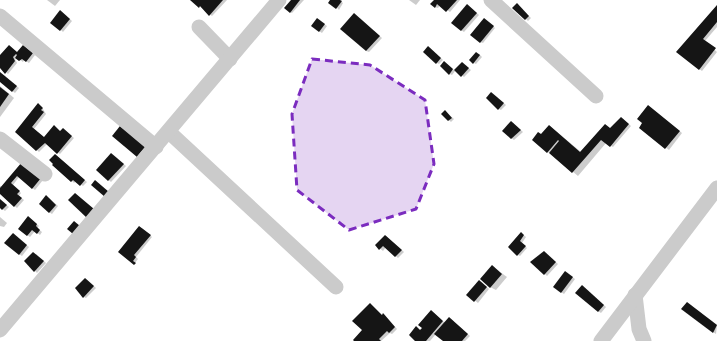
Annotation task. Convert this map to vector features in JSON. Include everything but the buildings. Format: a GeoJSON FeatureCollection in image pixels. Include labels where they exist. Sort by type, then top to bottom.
{"type":"FeatureCollection","features":[{"type":"Feature","properties":{"kind":"street"},"geometry":{"type":"LineString","coordinates":[[491,0],[596,96]]}},
{"type":"Feature","properties":{"kind":"street"},"geometry":{"type":"LineString","coordinates":[[0,330],[169,132],[276,1]]}},
{"type":"Feature","properties":{"kind":"street"},"geometry":{"type":"LineString","coordinates":[[0,16],[156,147]]}},
{"type":"Feature","properties":{"kind":"street"},"geometry":{"type":"LineString","coordinates":[[199,27],[230,59]]}},
{"type":"Feature","properties":{"kind":"street"},"geometry":{"type":"LineString","coordinates":[[169,132],[336,286]]}},
{"type":"Feature","properties":{"kind":"street"},"geometry":{"type":"LineString","coordinates":[[0,139],[45,174]]}},
{"type":"Feature","properties":{"kind":"street"},"geometry":{"type":"LineString","coordinates":[[601,341],[717,188]]}},
{"type":"Feature","properties":{"kind":"street"},"geometry":{"type":"LineString","coordinates":[[635,295],[639,330],[644,341]]}},
{"type":"Feature","properties":{"kind":"highlighted area"},"geometry":{"type":"Polygon","coordinates":[[[312,59],[370,65],[425,100],[434,164],[416,209],[349,230],[297,190],[292,114],[312,59]]]}}]}
